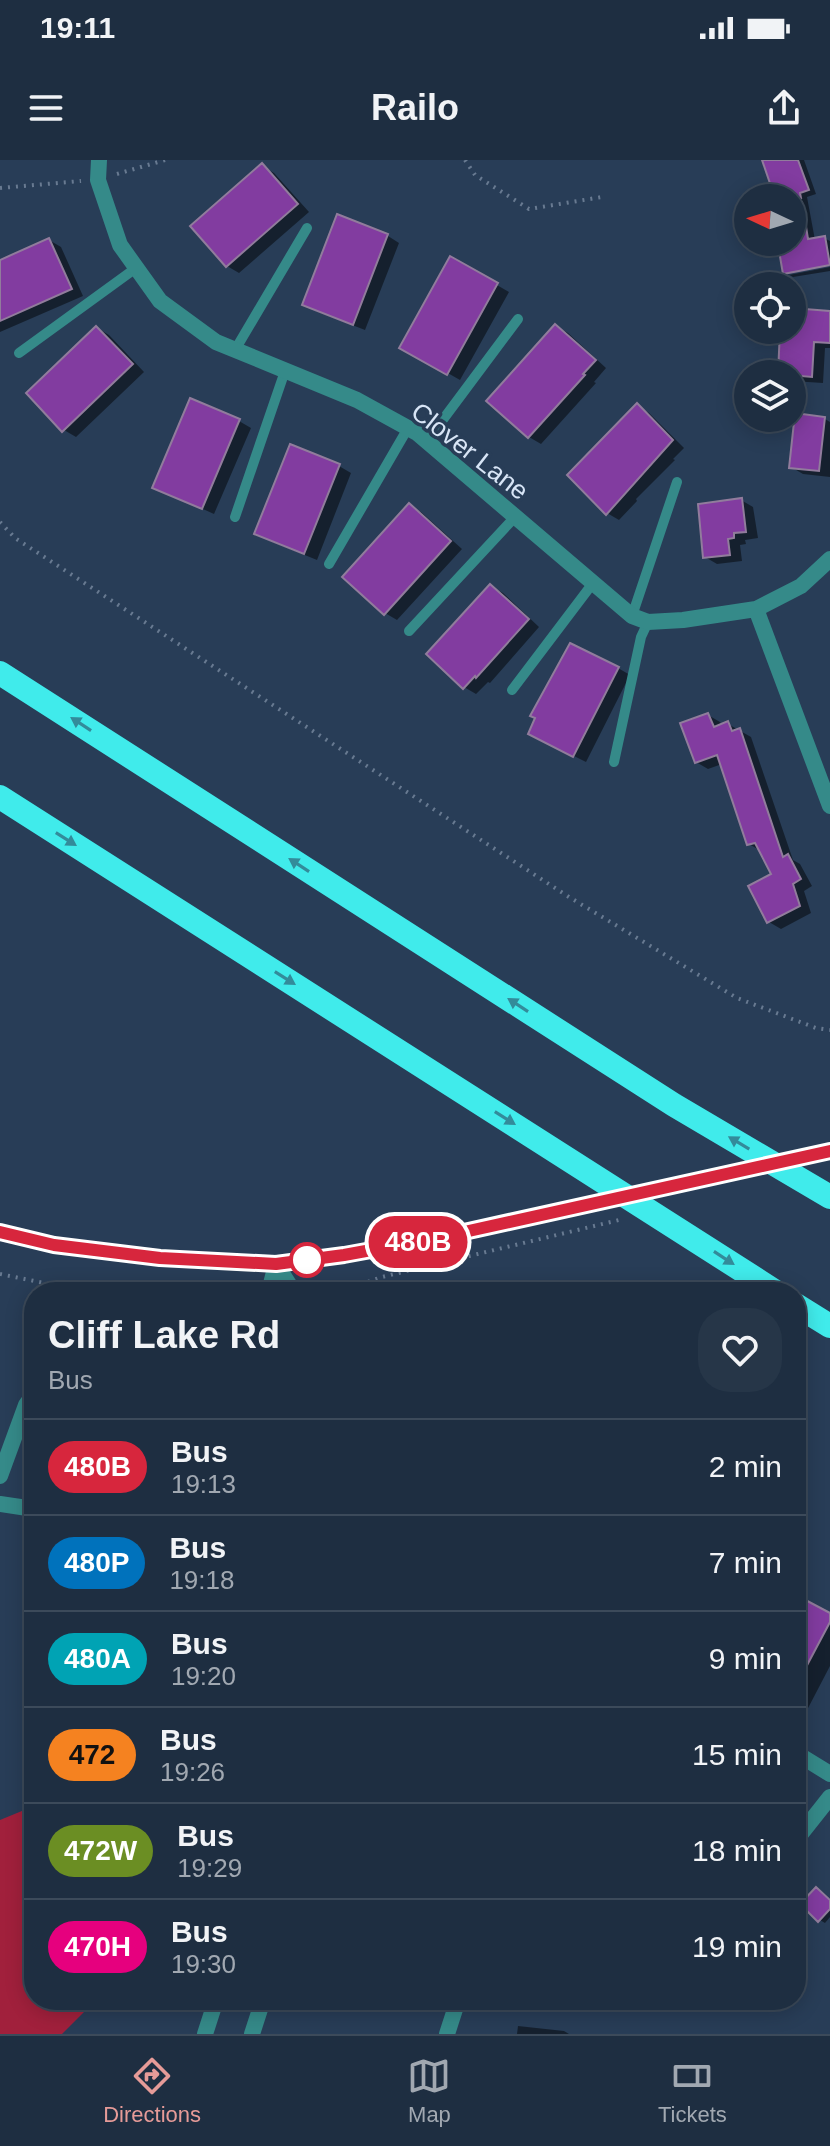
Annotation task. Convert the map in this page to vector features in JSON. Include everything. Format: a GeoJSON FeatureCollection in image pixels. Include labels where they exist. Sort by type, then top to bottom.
{"type":"FeatureCollection","features":[{"type":"Feature","properties":{"kind":"highway"},"geometry":{"type":"LineString","coordinates":[[0,673],[674,1105],[830,1197]]}},
{"type":"Feature","properties":{"kind":"highway"},"geometry":{"type":"LineString","coordinates":[[0,797],[760,1282]]}},
{"type":"Feature","properties":{"kind":"highway"},"geometry":{"type":"LineString","coordinates":[[806,1311],[830,1326]]}},
{"type":"Feature","properties":{"kind":"street","name":"Clover Lane"},"geometry":{"type":"LineString","coordinates":[[99,160],[98,180],[120,245],[160,301],[216,342],[357,400],[408,428],[640,619]]}},
{"type":"Feature","properties":{"kind":"street"},"geometry":{"type":"LineString","coordinates":[[640,619],[683,620],[756,609],[801,586],[830,559]]}},
{"type":"Feature","properties":{"kind":"street"},"geometry":{"type":"LineString","coordinates":[[756,609],[830,806]]}},
{"type":"Feature","properties":{"kind":"street"},"geometry":{"type":"LineString","coordinates":[[0,1232],[54,1245],[160,1258],[276,1264],[437,1238],[830,1151]]}},
{"type":"Feature","properties":{"kind":"street"},"geometry":{"type":"LineString","coordinates":[[272,1282],[276,1264]]}},
{"type":"Feature","properties":{"kind":"street"},"geometry":{"type":"LineString","coordinates":[[276,1264],[288,1282]]}},
{"type":"Feature","properties":{"kind":"street"},"geometry":{"type":"LineString","coordinates":[[0,1476],[24,1410]]}},
{"type":"Feature","properties":{"kind":"street"},"geometry":{"type":"LineString","coordinates":[[0,1504],[24,1508]]}},
{"type":"Feature","properties":{"kind":"street"},"geometry":{"type":"LineString","coordinates":[[806,1759],[830,1774]]}},
{"type":"Feature","properties":{"kind":"street"},"geometry":{"type":"LineString","coordinates":[[806,1827],[830,1797]]}},
{"type":"Feature","properties":{"kind":"street"},"geometry":{"type":"LineString","coordinates":[[205,2034],[213,2010]]}},
{"type":"Feature","properties":{"kind":"street"},"geometry":{"type":"LineString","coordinates":[[252,2034],[260,2010]]}},
{"type":"Feature","properties":{"kind":"street"},"geometry":{"type":"LineString","coordinates":[[447,2034],[455,2010]]}},
{"type":"Feature","properties":{"kind":"lane"},"geometry":{"type":"LineString","coordinates":[[235,350],[307,228]]}},
{"type":"Feature","properties":{"kind":"lane"},"geometry":{"type":"LineString","coordinates":[[19,353],[136,268]]}},
{"type":"Feature","properties":{"kind":"lane"},"geometry":{"type":"LineString","coordinates":[[427,441],[518,319]]}},
{"type":"Feature","properties":{"kind":"lane"},"geometry":{"type":"LineString","coordinates":[[235,517],[285,371]]}},
{"type":"Feature","properties":{"kind":"lane"},"geometry":{"type":"LineString","coordinates":[[329,564],[408,428]]}},
{"type":"Feature","properties":{"kind":"lane"},"geometry":{"type":"LineString","coordinates":[[614,762],[641,637],[640,619],[677,482]]}},
{"type":"Feature","properties":{"kind":"lane"},"geometry":{"type":"LineString","coordinates":[[409,631],[515,517]]}},
{"type":"Feature","properties":{"kind":"lane"},"geometry":{"type":"LineString","coordinates":[[512,690],[593,583]]}},
{"type":"Feature","properties":{"kind":"path"},"geometry":{"type":"LineString","coordinates":[[465,160],[475,175],[529,209],[602,197]]}},
{"type":"Feature","properties":{"kind":"path"},"geometry":{"type":"LineString","coordinates":[[0,522],[15,538],[569,897],[737,998],[816,1028],[830,1030]]}},
{"type":"Feature","properties":{"kind":"path"},"geometry":{"type":"LineString","coordinates":[[368,1282],[441,1263]]}},
{"type":"Feature","properties":{"kind":"path"},"geometry":{"type":"LineString","coordinates":[[0,1274],[39,1282]]}},
{"type":"Feature","properties":{"kind":"shaded area"},"geometry":{"type":"Polygon","coordinates":[[[24,1810],[24,2010],[86,2010],[62,2034],[0,2034],[0,1820],[24,1810]]]}},
{"type":"Feature","properties":{"kind":"building"},"geometry":{"type":"Polygon","coordinates":[[[762,160],[798,160],[809,190],[806,191],[806,184],[770,184],[762,160]]]}},
{"type":"Feature","properties":{"kind":"building"},"geometry":{"type":"Polygon","coordinates":[[[262,163],[298,204],[226,267],[190,226],[262,163]]]}},
{"type":"Feature","properties":{"kind":"building"},"geometry":{"type":"Polygon","coordinates":[[[337,214],[388,234],[353,325],[302,305],[337,214]]]}},
{"type":"Feature","properties":{"kind":"building"},"geometry":{"type":"Polygon","coordinates":[[[806,227],[808,239],[825,236],[830,265],[783,272],[780,256],[806,256],[806,227]]]}},
{"type":"Feature","properties":{"kind":"building"},"geometry":{"type":"Polygon","coordinates":[[[49,238],[72,289],[0,321],[0,260],[49,238]]]}},
{"type":"Feature","properties":{"kind":"building"},"geometry":{"type":"Polygon","coordinates":[[[450,256],[498,283],[447,375],[399,348],[450,256]]]}},
{"type":"Feature","properties":{"kind":"building"},"geometry":{"type":"Polygon","coordinates":[[[806,309],[830,311],[830,343],[814,342],[812,377],[806,376],[806,360],[779,360],[779,344],[806,344],[806,309]]]}},
{"type":"Feature","properties":{"kind":"building"},"geometry":{"type":"Polygon","coordinates":[[[555,324],[596,360],[528,438],[486,401],[555,324]]]}},
{"type":"Feature","properties":{"kind":"building"},"geometry":{"type":"Polygon","coordinates":[[[96,326],[133,364],[62,432],[26,393],[96,326]]]}},
{"type":"Feature","properties":{"kind":"building"},"geometry":{"type":"Polygon","coordinates":[[[190,398],[240,419],[202,509],[152,488],[190,398]]]}},
{"type":"Feature","properties":{"kind":"building"},"geometry":{"type":"Polygon","coordinates":[[[637,403],[673,440],[606,515],[567,475],[637,403]]]}},
{"type":"Feature","properties":{"kind":"building"},"geometry":{"type":"Polygon","coordinates":[[[806,414],[825,417],[819,471],[789,468],[793,432],[806,432],[806,414]]]}},
{"type":"Feature","properties":{"kind":"building"},"geometry":{"type":"Polygon","coordinates":[[[290,444],[340,464],[304,554],[254,534],[290,444]]]}},
{"type":"Feature","properties":{"kind":"building"},"geometry":{"type":"Polygon","coordinates":[[[742,498],[746,532],[734,533],[734,538],[728,539],[730,555],[703,558],[698,504],[742,498]]]}},
{"type":"Feature","properties":{"kind":"building"},"geometry":{"type":"Polygon","coordinates":[[[409,503],[451,541],[384,615],[342,577],[409,503]]]}},
{"type":"Feature","properties":{"kind":"building"},"geometry":{"type":"Polygon","coordinates":[[[490,584],[529,619],[463,689],[426,654],[490,584]]]}},
{"type":"Feature","properties":{"kind":"building"},"geometry":{"type":"Polygon","coordinates":[[[570,643],[619,667],[573,757],[528,734],[535,718],[530,716],[570,643]]]}},
{"type":"Feature","properties":{"kind":"building"},"geometry":{"type":"Polygon","coordinates":[[[708,713],[714,727],[728,721],[732,731],[740,728],[783,857],[788,854],[801,879],[793,884],[800,906],[767,923],[748,886],[771,874],[755,843],[747,845],[717,755],[695,763],[680,723],[708,713]]]}},
{"type":"Feature","properties":{"kind":"building"},"geometry":{"type":"Polygon","coordinates":[[[806,1600],[830,1613],[830,1622],[806,1667],[806,1600]]]}},
{"type":"Feature","properties":{"kind":"building"},"geometry":{"type":"Polygon","coordinates":[[[816,1887],[830,1900],[830,1909],[818,1922],[806,1910],[806,1898],[816,1887]]]}},
{"type":"Feature","properties":{"kind":"bus line","name":"480B"},"geometry":{"type":"LineString","coordinates":[[0,1232],[54,1245],[160,1258],[276,1264],[437,1238],[830,1151]]}}]}
